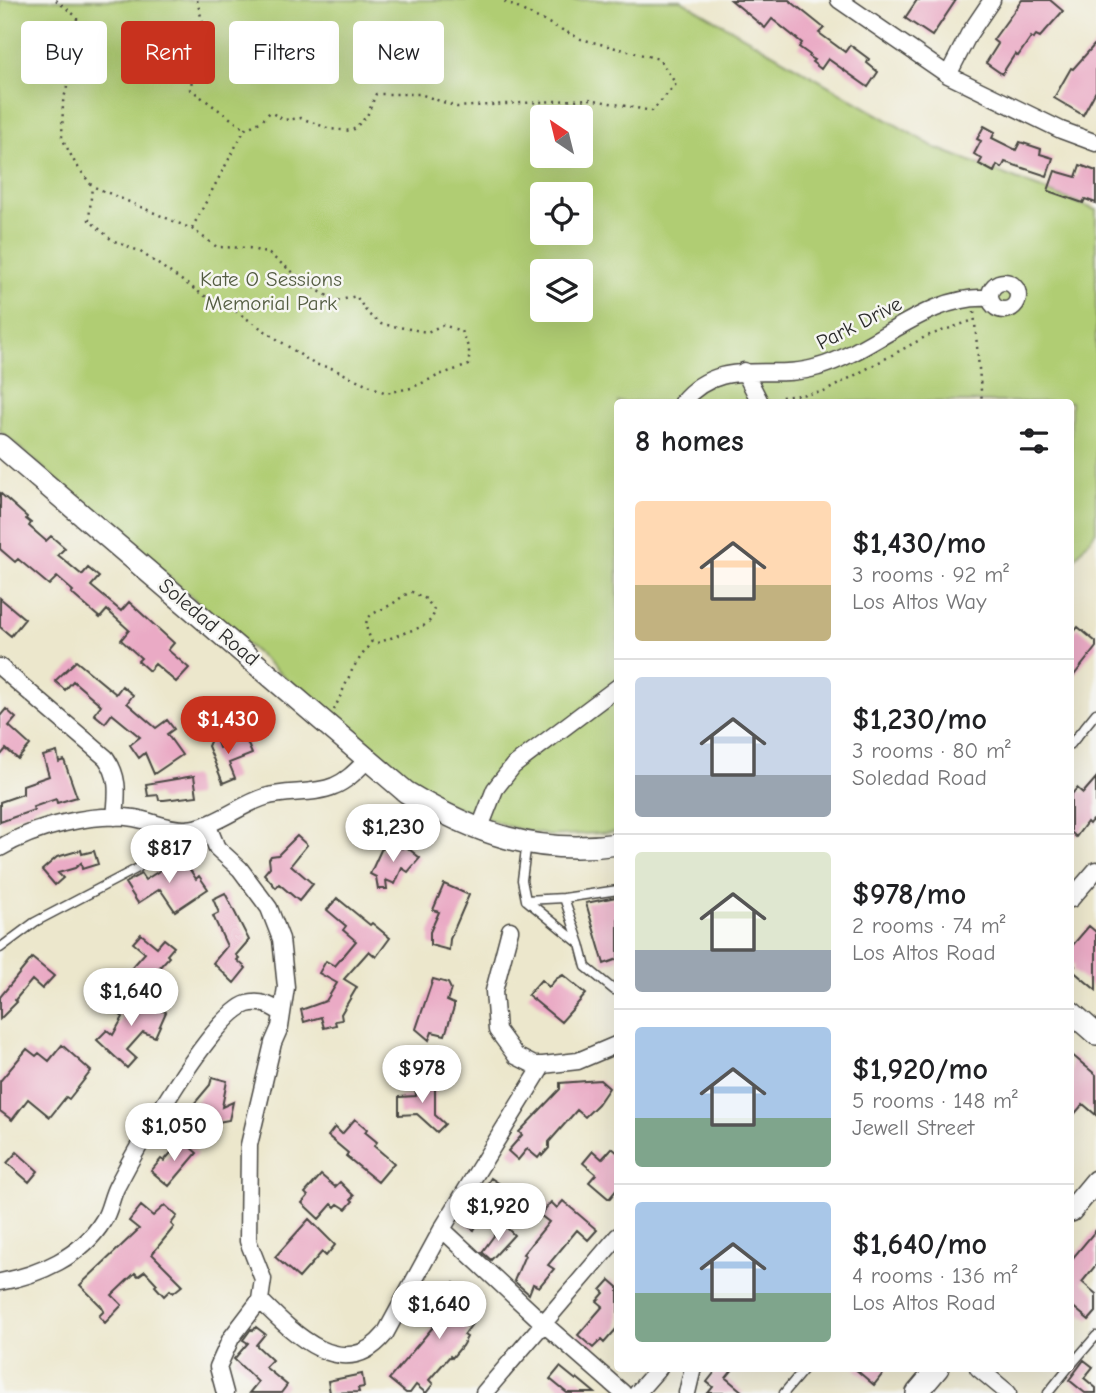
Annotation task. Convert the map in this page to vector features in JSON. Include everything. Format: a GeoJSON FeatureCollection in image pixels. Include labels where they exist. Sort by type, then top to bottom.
{"type":"FeatureCollection","features":[{"type":"Feature","properties":{"kind":"street"},"geometry":{"type":"LineString","coordinates":[[839,0],[948,75],[1061,131],[1096,143]]}},
{"type":"Feature","properties":{"kind":"street"},"geometry":{"type":"LineString","coordinates":[[948,75],[969,34],[992,0]]}},
{"type":"Feature","properties":{"kind":"street","name":"Park Drive"},"geometry":{"type":"LineString","coordinates":[[685,399],[713,379],[728,373],[790,372],[816,368],[842,358],[924,313],[973,297],[990,298]]}},
{"type":"Feature","properties":{"kind":"street"},"geometry":{"type":"LineString","coordinates":[[744,371],[758,399]]}},
{"type":"Feature","properties":{"kind":"street","name":"Soledad Road"},"geometry":{"type":"LineString","coordinates":[[0,445],[406,792],[443,814],[479,830],[542,846],[588,848],[614,845]]}},
{"type":"Feature","properties":{"kind":"street"},"geometry":{"type":"LineString","coordinates":[[0,667],[106,758],[115,770],[118,781],[115,817]]}},
{"type":"Feature","properties":{"kind":"street"},"geometry":{"type":"LineString","coordinates":[[479,830],[495,789],[513,766],[614,690]]}},
{"type":"Feature","properties":{"kind":"street"},"geometry":{"type":"LineString","coordinates":[[0,848],[10,842],[75,821],[115,817],[135,818],[158,826],[188,830],[265,797],[333,787],[353,775],[367,760]]}},
{"type":"Feature","properties":{"kind":"street"},"geometry":{"type":"LineString","coordinates":[[207,824],[217,848],[240,869],[269,908],[281,939],[286,987],[249,1145],[248,1241],[263,1279],[260,1300],[231,1338],[218,1367],[225,1393]]}},
{"type":"Feature","properties":{"kind":"street"},"geometry":{"type":"LineString","coordinates":[[1074,896],[1096,870]]}},
{"type":"Feature","properties":{"kind":"street"},"geometry":{"type":"LineString","coordinates":[[510,930],[494,991],[497,1030],[516,1056],[534,1065],[543,1065],[578,1061],[614,1046]]}},
{"type":"Feature","properties":{"kind":"street"},"geometry":{"type":"LineString","coordinates":[[0,1282],[23,1278],[64,1259],[82,1245],[104,1220],[115,1189],[149,1127],[180,1079],[217,1030],[237,1010],[250,1003],[267,1004],[282,1013]]}},
{"type":"Feature","properties":{"kind":"street"},"geometry":{"type":"LineString","coordinates":[[1074,1014],[1095,1030]]}},
{"type":"Feature","properties":{"kind":"street"},"geometry":{"type":"LineString","coordinates":[[260,1300],[295,1335],[326,1353],[352,1354],[377,1344],[442,1229],[543,1065]]}},
{"type":"Feature","properties":{"kind":"street"},"geometry":{"type":"LineString","coordinates":[[1074,1207],[1096,1181]]}},
{"type":"Feature","properties":{"kind":"street"},"geometry":{"type":"LineString","coordinates":[[442,1229],[543,1323],[624,1393]]}},
{"type":"Feature","properties":{"kind":"street"},"geometry":{"type":"LineString","coordinates":[[484,1393],[614,1241]]}},
{"type":"Feature","properties":{"kind":"street"},"geometry":{"type":"LineString","coordinates":[[637,1393],[655,1372]]}},
{"type":"Feature","properties":{"kind":"street"},"geometry":{"type":"LineString","coordinates":[[687,1393],[692,1372]]}},
{"type":"Feature","properties":{"kind":"street"},"geometry":{"type":"LineString","coordinates":[[917,1393],[935,1372]]}},
{"type":"Feature","properties":{"kind":"street"},"geometry":{"type":"LineString","coordinates":[[983,1372],[1008,1393]]}},
{"type":"Feature","properties":{"kind":"lane"},"geometry":{"type":"LineString","coordinates":[[1074,740],[1096,713]]}},
{"type":"Feature","properties":{"kind":"lane"},"geometry":{"type":"LineString","coordinates":[[0,948],[35,922],[138,868],[150,854],[158,826]]}},
{"type":"Feature","properties":{"kind":"lane"},"geometry":{"type":"LineString","coordinates":[[527,842],[522,880],[526,900],[580,944]]}},
{"type":"Feature","properties":{"kind":"lane"},"geometry":{"type":"LineString","coordinates":[[526,900],[614,891]]}},
{"type":"Feature","properties":{"kind":"lane"},"geometry":{"type":"LineString","coordinates":[[564,898],[586,967],[614,990]]}},
{"type":"Feature","properties":{"kind":"lane"},"geometry":{"type":"LineString","coordinates":[[1074,1362],[1096,1336]]}},
{"type":"Feature","properties":{"kind":"lane"},"geometry":{"type":"LineString","coordinates":[[784,1393],[802,1372]]}},
{"type":"Feature","properties":{"kind":"lane"},"geometry":{"type":"LineString","coordinates":[[1048,1393],[1066,1372]]}},
{"type":"Feature","properties":{"kind":"path"},"geometry":{"type":"LineString","coordinates":[[56,0],[76,17],[76,53],[63,102],[61,138],[92,186],[192,229],[217,247],[249,248],[269,254],[315,289],[337,301],[356,296],[368,314],[381,324],[427,332],[443,325],[460,331],[470,349],[469,365],[411,388],[386,393],[331,368],[314,364],[234,310],[203,295],[139,251],[112,240],[89,219],[92,186]]}},
{"type":"Feature","properties":{"kind":"path"},"geometry":{"type":"LineString","coordinates":[[197,0],[204,29],[190,89],[245,129]]}},
{"type":"Feature","properties":{"kind":"path"},"geometry":{"type":"LineString","coordinates":[[192,229],[245,129],[262,121],[270,112],[284,121],[301,118],[330,129],[352,131],[367,116],[376,94],[420,94],[457,107],[589,99],[652,111],[677,84],[659,59],[581,39],[500,0]]}},
{"type":"Feature","properties":{"kind":"path"},"geometry":{"type":"LineString","coordinates":[[973,297],[982,399]]}},
{"type":"Feature","properties":{"kind":"path"},"geometry":{"type":"LineString","coordinates":[[779,399],[824,392],[927,336],[974,320]]}},
{"type":"Feature","properties":{"kind":"path"},"geometry":{"type":"LineString","coordinates":[[405,594],[419,594],[435,611],[433,619],[421,629],[377,643],[372,641],[366,629],[366,621],[371,614],[396,602],[405,594]]}},
{"type":"Feature","properties":{"kind":"path"},"geometry":{"type":"LineString","coordinates":[[326,721],[336,707],[353,668],[372,641]]}},
{"type":"Feature","properties":{"kind":"green space","name":"Kate O Sessions Memorial Park"},"geometry":{"type":"Polygon","coordinates":[[[0,0],[681,0],[936,148],[1096,210],[1096,531],[1074,559],[1074,399],[614,399],[614,832],[550,836],[510,827],[449,804],[379,759],[0,431],[0,0]]]}},
{"type":"Feature","properties":{"kind":"building"},"geometry":{"type":"Polygon","coordinates":[[[731,0],[789,0],[824,28],[819,33],[845,52],[850,45],[869,59],[867,63],[878,72],[868,87],[828,59],[821,69],[812,62],[814,60],[810,55],[799,47],[802,43],[772,19],[765,28],[731,0]]]}},
{"type":"Feature","properties":{"kind":"building"},"geometry":{"type":"Polygon","coordinates":[[[917,0],[956,0],[932,36],[905,18],[917,0]]]}},
{"type":"Feature","properties":{"kind":"building"},"geometry":{"type":"Polygon","coordinates":[[[1022,0],[1050,0],[1063,11],[1040,37],[1031,37],[1018,56],[1015,54],[1002,74],[986,63],[998,44],[993,40],[1022,0]]]}},
{"type":"Feature","properties":{"kind":"building"},"geometry":{"type":"Polygon","coordinates":[[[1096,43],[1096,91],[1083,115],[1054,98],[1071,68],[1073,69],[1096,43]]]}},
{"type":"Feature","properties":{"kind":"building"},"geometry":{"type":"Polygon","coordinates":[[[984,126],[995,132],[992,138],[1016,150],[1020,142],[1041,149],[1040,154],[1053,158],[1047,176],[1005,162],[1002,168],[997,165],[994,172],[979,164],[982,159],[974,154],[981,141],[977,139],[984,126]]]}},
{"type":"Feature","properties":{"kind":"building"},"geometry":{"type":"Polygon","coordinates":[[[1080,165],[1096,171],[1096,203],[1085,199],[1083,203],[1048,191],[1055,171],[1076,177],[1080,165]]]}},
{"type":"Feature","properties":{"kind":"building"},"geometry":{"type":"Polygon","coordinates":[[[0,493],[27,517],[31,523],[29,526],[46,541],[51,536],[65,548],[58,555],[82,575],[88,568],[99,577],[91,586],[121,611],[129,602],[174,643],[168,650],[189,668],[176,682],[155,664],[149,671],[138,661],[141,658],[121,640],[129,630],[107,610],[100,618],[57,577],[49,585],[18,559],[15,562],[0,549],[0,493]]]}},
{"type":"Feature","properties":{"kind":"building"},"geometry":{"type":"Polygon","coordinates":[[[0,598],[25,619],[11,636],[0,627],[0,598]]]}},
{"type":"Feature","properties":{"kind":"building"},"geometry":{"type":"Polygon","coordinates":[[[1078,627],[1096,642],[1096,647],[1074,675],[1074,632],[1078,627]]]}},
{"type":"Feature","properties":{"kind":"building"},"geometry":{"type":"Polygon","coordinates":[[[76,661],[116,694],[122,686],[133,695],[127,703],[156,728],[167,720],[174,729],[167,734],[182,755],[154,774],[145,753],[139,758],[130,745],[140,737],[112,714],[105,723],[94,714],[101,705],[73,681],[65,690],[55,681],[76,661]]]}},
{"type":"Feature","properties":{"kind":"building"},"geometry":{"type":"Polygon","coordinates":[[[6,709],[16,718],[9,726],[30,745],[18,759],[6,749],[0,756],[0,716],[6,709]]]}},
{"type":"Feature","properties":{"kind":"building"},"geometry":{"type":"Polygon","coordinates":[[[214,733],[219,748],[245,737],[252,754],[229,763],[235,778],[223,783],[208,746],[214,733]]]}},
{"type":"Feature","properties":{"kind":"building"},"geometry":{"type":"Polygon","coordinates":[[[57,752],[59,762],[64,760],[77,797],[57,803],[56,799],[0,822],[0,802],[23,794],[23,785],[49,776],[43,756],[57,752]]]}},
{"type":"Feature","properties":{"kind":"building"},"geometry":{"type":"Polygon","coordinates":[[[194,776],[197,796],[159,800],[158,795],[148,796],[146,784],[194,776]]]}},
{"type":"Feature","properties":{"kind":"building"},"geometry":{"type":"Polygon","coordinates":[[[1096,778],[1096,824],[1092,820],[1089,824],[1087,822],[1076,837],[1074,792],[1077,788],[1083,793],[1096,778]]]}},
{"type":"Feature","properties":{"kind":"building"},"geometry":{"type":"Polygon","coordinates":[[[297,836],[307,845],[291,865],[313,884],[299,901],[279,884],[276,888],[264,874],[270,867],[271,856],[278,855],[297,836]]]}},
{"type":"Feature","properties":{"kind":"building"},"geometry":{"type":"Polygon","coordinates":[[[396,839],[402,848],[404,845],[420,858],[408,872],[402,868],[395,884],[386,880],[387,889],[378,889],[376,877],[370,874],[381,850],[396,839]]]}},
{"type":"Feature","properties":{"kind":"building"},"geometry":{"type":"Polygon","coordinates":[[[81,850],[82,854],[94,851],[98,864],[82,869],[81,863],[75,868],[58,873],[63,878],[55,885],[42,870],[57,857],[81,850]]]}},
{"type":"Feature","properties":{"kind":"building"},"geometry":{"type":"Polygon","coordinates":[[[183,859],[196,879],[199,876],[208,889],[175,911],[160,889],[138,903],[125,883],[141,874],[145,880],[183,859]]]}},
{"type":"Feature","properties":{"kind":"building"},"geometry":{"type":"Polygon","coordinates":[[[444,884],[469,895],[450,939],[449,950],[430,945],[430,932],[439,912],[433,910],[444,884]]]}},
{"type":"Feature","properties":{"kind":"building"},"geometry":{"type":"Polygon","coordinates":[[[225,893],[249,940],[236,955],[239,958],[237,960],[246,968],[234,983],[213,963],[227,946],[213,916],[219,913],[213,899],[225,893]]]}},
{"type":"Feature","properties":{"kind":"building"},"geometry":{"type":"Polygon","coordinates":[[[614,897],[614,960],[604,964],[586,903],[614,897]]]}},
{"type":"Feature","properties":{"kind":"building"},"geometry":{"type":"Polygon","coordinates":[[[337,898],[390,938],[376,957],[369,951],[344,979],[357,987],[341,1014],[342,1020],[335,1021],[336,1025],[324,1028],[321,1017],[304,1022],[301,1010],[326,1001],[337,983],[319,973],[326,961],[335,966],[356,941],[343,930],[346,926],[327,910],[337,898]]]}},
{"type":"Feature","properties":{"kind":"building"},"geometry":{"type":"Polygon","coordinates":[[[1089,926],[1096,932],[1096,990],[1074,972],[1074,944],[1089,926]]]}},
{"type":"Feature","properties":{"kind":"building"},"geometry":{"type":"Polygon","coordinates":[[[141,934],[157,947],[164,939],[174,947],[167,955],[169,957],[144,984],[129,971],[145,953],[133,943],[141,934]]]}},
{"type":"Feature","properties":{"kind":"building"},"geometry":{"type":"Polygon","coordinates":[[[32,958],[54,976],[42,989],[32,980],[15,1000],[17,1002],[0,1019],[0,997],[32,958]]]}},
{"type":"Feature","properties":{"kind":"building"},"geometry":{"type":"Polygon","coordinates":[[[563,975],[586,994],[561,1022],[528,995],[541,980],[549,987],[563,975]]]}},
{"type":"Feature","properties":{"kind":"building"},"geometry":{"type":"Polygon","coordinates":[[[433,979],[448,983],[451,989],[447,1001],[454,1004],[454,1007],[445,1035],[432,1032],[429,1040],[416,1029],[433,979]]]}},
{"type":"Feature","properties":{"kind":"building"},"geometry":{"type":"Polygon","coordinates":[[[118,995],[166,1012],[155,1037],[143,1032],[127,1050],[136,1058],[127,1068],[97,1040],[107,1030],[113,1035],[123,1017],[113,1010],[118,995]]]}},
{"type":"Feature","properties":{"kind":"building"},"geometry":{"type":"Polygon","coordinates":[[[62,1045],[91,1071],[69,1099],[66,1097],[50,1117],[28,1099],[12,1120],[0,1111],[0,1081],[27,1049],[36,1056],[39,1053],[49,1061],[62,1045]]]}},
{"type":"Feature","properties":{"kind":"building"},"geometry":{"type":"Polygon","coordinates":[[[1074,1057],[1096,1075],[1096,1115],[1083,1104],[1074,1114],[1074,1057]]]}},
{"type":"Feature","properties":{"kind":"building"},"geometry":{"type":"Polygon","coordinates":[[[212,1077],[227,1081],[222,1107],[233,1102],[229,1120],[199,1131],[183,1117],[210,1085],[212,1077]]]}},
{"type":"Feature","properties":{"kind":"building"},"geometry":{"type":"Polygon","coordinates":[[[600,1080],[609,1088],[598,1104],[585,1117],[577,1110],[549,1142],[549,1148],[542,1156],[541,1154],[538,1158],[527,1149],[518,1160],[508,1151],[522,1135],[519,1132],[560,1089],[560,1083],[600,1080]]]}},
{"type":"Feature","properties":{"kind":"building"},"geometry":{"type":"Polygon","coordinates":[[[435,1083],[435,1115],[445,1124],[437,1132],[417,1114],[399,1115],[399,1097],[416,1096],[415,1085],[435,1083]]]}},
{"type":"Feature","properties":{"kind":"building"},"geometry":{"type":"Polygon","coordinates":[[[355,1119],[377,1142],[374,1146],[394,1163],[378,1182],[346,1156],[348,1153],[328,1136],[335,1127],[342,1134],[355,1119]]]}},
{"type":"Feature","properties":{"kind":"building"},"geometry":{"type":"Polygon","coordinates":[[[182,1140],[197,1153],[169,1186],[151,1171],[161,1159],[164,1161],[182,1140]]]}},
{"type":"Feature","properties":{"kind":"building"},"geometry":{"type":"Polygon","coordinates":[[[612,1148],[614,1150],[614,1193],[609,1199],[589,1182],[596,1174],[583,1163],[593,1151],[602,1159],[612,1148]]]}},
{"type":"Feature","properties":{"kind":"building"},"geometry":{"type":"Polygon","coordinates":[[[17,1152],[38,1171],[29,1182],[7,1163],[17,1152]]]}},
{"type":"Feature","properties":{"kind":"building"},"geometry":{"type":"Polygon","coordinates":[[[321,1175],[335,1187],[340,1182],[354,1196],[346,1209],[332,1204],[319,1219],[302,1203],[308,1196],[305,1193],[321,1175]]]}},
{"type":"Feature","properties":{"kind":"building"},"geometry":{"type":"Polygon","coordinates":[[[491,1178],[509,1190],[503,1199],[494,1193],[474,1230],[463,1223],[491,1178]]]}},
{"type":"Feature","properties":{"kind":"building"},"geometry":{"type":"Polygon","coordinates":[[[563,1201],[597,1230],[588,1240],[577,1230],[548,1265],[554,1269],[539,1287],[533,1284],[529,1294],[514,1281],[525,1255],[523,1254],[549,1222],[540,1215],[551,1202],[557,1208],[563,1201]]]}},
{"type":"Feature","properties":{"kind":"building"},"geometry":{"type":"Polygon","coordinates":[[[165,1205],[177,1216],[171,1224],[174,1227],[152,1254],[183,1285],[173,1293],[170,1290],[164,1296],[145,1271],[138,1276],[135,1273],[112,1295],[122,1305],[105,1323],[99,1316],[104,1311],[101,1306],[80,1285],[139,1229],[129,1221],[141,1206],[153,1216],[165,1205]]]}},
{"type":"Feature","properties":{"kind":"building"},"geometry":{"type":"Polygon","coordinates":[[[309,1219],[335,1245],[326,1256],[322,1252],[299,1278],[275,1257],[309,1219]]]}},
{"type":"Feature","properties":{"kind":"building"},"geometry":{"type":"Polygon","coordinates":[[[505,1226],[514,1235],[491,1260],[482,1252],[496,1233],[498,1235],[505,1226]]]}},
{"type":"Feature","properties":{"kind":"building"},"geometry":{"type":"Polygon","coordinates":[[[1096,1230],[1096,1265],[1082,1282],[1096,1294],[1096,1312],[1089,1320],[1074,1308],[1074,1256],[1096,1230]]]}},
{"type":"Feature","properties":{"kind":"building"},"geometry":{"type":"Polygon","coordinates":[[[610,1280],[614,1284],[614,1332],[604,1343],[601,1340],[593,1348],[578,1335],[603,1306],[597,1301],[604,1293],[601,1290],[610,1280]]]}},
{"type":"Feature","properties":{"kind":"building"},"geometry":{"type":"Polygon","coordinates":[[[454,1283],[477,1298],[475,1301],[482,1310],[464,1335],[467,1337],[462,1346],[429,1380],[433,1384],[426,1393],[416,1385],[410,1393],[406,1393],[389,1379],[444,1314],[436,1307],[454,1283]]]}},
{"type":"Feature","properties":{"kind":"building"},"geometry":{"type":"Polygon","coordinates":[[[256,1327],[265,1334],[256,1345],[272,1360],[265,1367],[287,1385],[281,1393],[249,1393],[258,1382],[234,1359],[248,1343],[243,1340],[251,1329],[253,1331],[256,1327]]]}},
{"type":"Feature","properties":{"kind":"building"},"geometry":{"type":"Polygon","coordinates":[[[1084,1360],[1093,1367],[1084,1378],[1096,1388],[1096,1393],[1085,1393],[1069,1380],[1084,1360]]]}},
{"type":"Feature","properties":{"kind":"building"},"geometry":{"type":"Polygon","coordinates":[[[560,1367],[595,1393],[567,1393],[550,1379],[560,1367]]]}},
{"type":"Feature","properties":{"kind":"building"},"geometry":{"type":"Polygon","coordinates":[[[715,1372],[731,1372],[726,1378],[744,1393],[708,1393],[713,1387],[707,1382],[715,1372]]]}},
{"type":"Feature","properties":{"kind":"building"},"geometry":{"type":"Polygon","coordinates":[[[859,1372],[884,1372],[874,1385],[859,1372]]]}},
{"type":"Feature","properties":{"kind":"building"},"geometry":{"type":"Polygon","coordinates":[[[362,1374],[364,1387],[358,1388],[359,1392],[330,1393],[328,1381],[362,1374]]]}}]}
